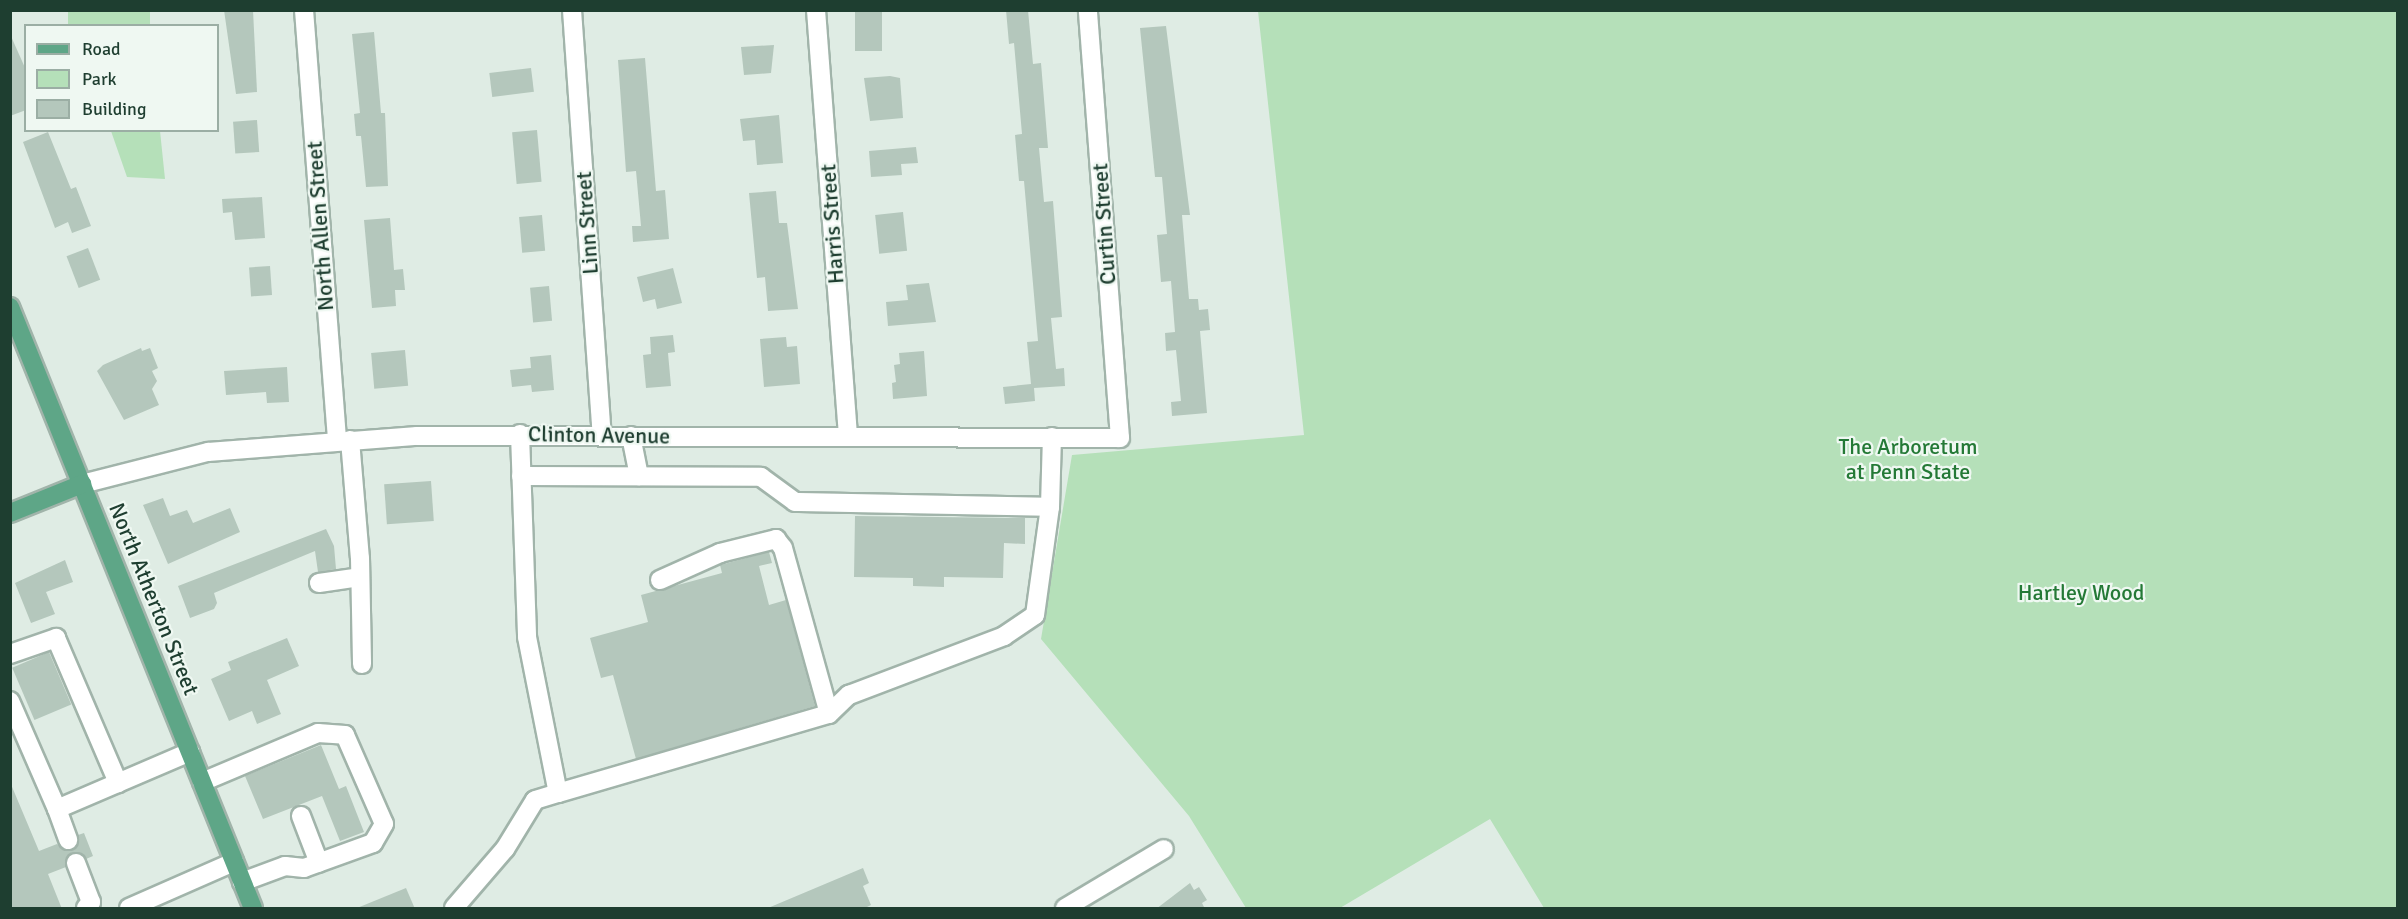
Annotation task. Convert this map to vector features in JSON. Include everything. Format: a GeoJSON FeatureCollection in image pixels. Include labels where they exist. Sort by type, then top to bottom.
{"type":"FeatureCollection","features":[{"type":"Feature","properties":{"kind":"main road","name":"North Atherton Street"},"geometry":{"type":"LineString","coordinates":[[10,307],[253,909]]}},
{"type":"Feature","properties":{"kind":"main road"},"geometry":{"type":"LineString","coordinates":[[10,513],[82,484]]}},
{"type":"Feature","properties":{"kind":"street","name":"North Allen Street"},"geometry":{"type":"LineString","coordinates":[[304,10],[343,441],[360,577],[362,664]]}},
{"type":"Feature","properties":{"kind":"street","name":"Linn Street"},"geometry":{"type":"LineString","coordinates":[[572,10],[602,435]]}},
{"type":"Feature","properties":{"kind":"street","name":"Harris Street"},"geometry":{"type":"LineString","coordinates":[[816,10],[848,436]]}},
{"type":"Feature","properties":{"kind":"street","name":"Curtin Street"},"geometry":{"type":"LineString","coordinates":[[1088,10],[1120,438]]}},
{"type":"Feature","properties":{"kind":"street","name":"Clinton Avenue"},"geometry":{"type":"LineString","coordinates":[[82,484],[208,452],[343,441],[520,434],[1120,438]]}},
{"type":"Feature","properties":{"kind":"street"},"geometry":{"type":"LineString","coordinates":[[520,434],[527,637],[558,793]]}},
{"type":"Feature","properties":{"kind":"street"},"geometry":{"type":"LineString","coordinates":[[631,435],[639,476]]}},
{"type":"Feature","properties":{"kind":"street"},"geometry":{"type":"LineString","coordinates":[[454,909],[505,849],[535,800],[829,714],[849,696],[1004,636],[1035,615],[1050,507],[1052,437]]}},
{"type":"Feature","properties":{"kind":"street"},"geometry":{"type":"LineString","coordinates":[[521,476],[761,477],[795,502],[1050,507]]}},
{"type":"Feature","properties":{"kind":"street"},"geometry":{"type":"LineString","coordinates":[[660,580],[720,553],[776,539],[783,548],[829,714]]}},
{"type":"Feature","properties":{"kind":"street"},"geometry":{"type":"LineString","coordinates":[[319,583],[360,577]]}},
{"type":"Feature","properties":{"kind":"street"},"geometry":{"type":"LineString","coordinates":[[10,654],[56,638],[118,783]]}},
{"type":"Feature","properties":{"kind":"street"},"geometry":{"type":"LineString","coordinates":[[11,701],[68,840]]}},
{"type":"Feature","properties":{"kind":"street"},"geometry":{"type":"LineString","coordinates":[[202,782],[318,733],[345,735],[384,824],[373,843],[304,868],[285,866],[242,882]]}},
{"type":"Feature","properties":{"kind":"street"},"geometry":{"type":"LineString","coordinates":[[57,809],[190,752]]}},
{"type":"Feature","properties":{"kind":"street"},"geometry":{"type":"LineString","coordinates":[[301,816],[319,863]]}},
{"type":"Feature","properties":{"kind":"street"},"geometry":{"type":"LineString","coordinates":[[1065,909],[1164,849]]}},
{"type":"Feature","properties":{"kind":"street"},"geometry":{"type":"LineString","coordinates":[[129,909],[234,862]]}},
{"type":"Feature","properties":{"kind":"street"},"geometry":{"type":"LineString","coordinates":[[76,863],[91,902],[86,909]]}},
{"type":"Feature","properties":{"kind":"green space"},"geometry":{"type":"Polygon","coordinates":[[[68,11],[150,11],[150,24],[68,24],[68,11]]]}},
{"type":"Feature","properties":{"kind":"green space","name":"The Arboretum at Penn State"},"geometry":{"type":"Polygon","coordinates":[[[1258,11],[2397,11],[2397,908],[1544,908],[1490,819],[1340,908],[1246,908],[1189,816],[1041,639],[1072,455],[1304,435],[1258,11]]]}},
{"type":"Feature","properties":{"kind":"green space"},"geometry":{"type":"Polygon","coordinates":[[[111,132],[160,132],[165,179],[127,177],[111,132]]]}},
{"type":"Feature","properties":{"kind":"building"},"geometry":{"type":"Polygon","coordinates":[[[224,10],[253,10],[257,92],[236,94],[224,10]]]}},
{"type":"Feature","properties":{"kind":"building"},"geometry":{"type":"Polygon","coordinates":[[[855,10],[882,10],[882,51],[855,51],[855,10]]]}},
{"type":"Feature","properties":{"kind":"building"},"geometry":{"type":"Polygon","coordinates":[[[1006,10],[1028,10],[1033,64],[1041,63],[1048,148],[1039,148],[1044,202],[1053,201],[1062,317],[1051,318],[1056,369],[1064,368],[1065,386],[1034,388],[1035,401],[1005,404],[1003,387],[1031,384],[1027,342],[1038,341],[1024,181],[1019,181],[1015,135],[1022,134],[1014,43],[1009,44],[1006,10]]]}},
{"type":"Feature","properties":{"kind":"building"},"geometry":{"type":"Polygon","coordinates":[[[1166,26],[1190,215],[1182,215],[1189,299],[1198,299],[1199,310],[1208,309],[1210,330],[1200,331],[1207,413],[1172,416],[1171,402],[1181,401],[1176,350],[1166,351],[1165,333],[1175,332],[1171,281],[1161,282],[1157,235],[1167,234],[1162,177],[1155,177],[1140,28],[1166,26]]]}},
{"type":"Feature","properties":{"kind":"building"},"geometry":{"type":"Polygon","coordinates":[[[374,32],[381,113],[385,113],[388,186],[366,187],[361,136],[356,136],[354,114],[360,113],[352,34],[374,32]]]}},
{"type":"Feature","properties":{"kind":"building"},"geometry":{"type":"Polygon","coordinates":[[[10,34],[24,66],[24,111],[10,116],[10,34]]]}},
{"type":"Feature","properties":{"kind":"building"},"geometry":{"type":"Polygon","coordinates":[[[774,45],[771,73],[744,75],[741,47],[774,45]]]}},
{"type":"Feature","properties":{"kind":"building"},"geometry":{"type":"Polygon","coordinates":[[[645,58],[656,191],[665,190],[669,239],[633,242],[632,226],[641,226],[636,171],[626,172],[618,60],[645,58]]]}},
{"type":"Feature","properties":{"kind":"building"},"geometry":{"type":"Polygon","coordinates":[[[531,68],[534,92],[492,97],[489,73],[531,68]]]}},
{"type":"Feature","properties":{"kind":"building"},"geometry":{"type":"Polygon","coordinates":[[[890,76],[900,78],[903,118],[870,121],[864,78],[890,76]]]}},
{"type":"Feature","properties":{"kind":"building"},"geometry":{"type":"Polygon","coordinates":[[[779,115],[783,163],[757,165],[755,140],[743,141],[740,119],[779,115]]]}},
{"type":"Feature","properties":{"kind":"building"},"geometry":{"type":"Polygon","coordinates":[[[257,120],[259,152],[235,154],[233,122],[257,120]]]}},
{"type":"Feature","properties":{"kind":"building"},"geometry":{"type":"Polygon","coordinates":[[[537,130],[542,182],[517,184],[512,132],[537,130]]]}},
{"type":"Feature","properties":{"kind":"building"},"geometry":{"type":"Polygon","coordinates":[[[48,132],[71,189],[76,187],[91,226],[72,233],[68,222],[55,228],[23,142],[48,132]]]}},
{"type":"Feature","properties":{"kind":"building"},"geometry":{"type":"Polygon","coordinates":[[[916,147],[918,163],[901,164],[902,175],[871,177],[869,151],[916,147]]]}},
{"type":"Feature","properties":{"kind":"building"},"geometry":{"type":"Polygon","coordinates":[[[776,191],[779,223],[787,223],[798,309],[768,311],[765,277],[757,278],[749,193],[776,191]]]}},
{"type":"Feature","properties":{"kind":"building"},"geometry":{"type":"Polygon","coordinates":[[[262,197],[265,238],[235,240],[232,212],[223,213],[222,199],[262,197]]]}},
{"type":"Feature","properties":{"kind":"building"},"geometry":{"type":"Polygon","coordinates":[[[903,212],[907,251],[879,254],[875,215],[903,212]]]}},
{"type":"Feature","properties":{"kind":"building"},"geometry":{"type":"Polygon","coordinates":[[[542,215],[545,251],[522,253],[519,217],[542,215]]]}},
{"type":"Feature","properties":{"kind":"building"},"geometry":{"type":"Polygon","coordinates":[[[390,218],[394,270],[403,269],[405,290],[395,290],[396,306],[372,308],[364,220],[390,218]]]}},
{"type":"Feature","properties":{"kind":"building"},"geometry":{"type":"Polygon","coordinates":[[[88,248],[100,280],[79,288],[67,256],[88,248]]]}},
{"type":"Feature","properties":{"kind":"building"},"geometry":{"type":"Polygon","coordinates":[[[270,266],[272,295],[251,296],[249,267],[270,266]]]}},
{"type":"Feature","properties":{"kind":"building"},"geometry":{"type":"Polygon","coordinates":[[[673,268],[682,303],[657,309],[655,299],[643,302],[637,277],[673,268]]]}},
{"type":"Feature","properties":{"kind":"building"},"geometry":{"type":"Polygon","coordinates":[[[929,283],[936,322],[888,326],[886,302],[908,300],[906,285],[929,283]]]}},
{"type":"Feature","properties":{"kind":"building"},"geometry":{"type":"Polygon","coordinates":[[[549,286],[552,321],[533,323],[530,288],[549,286]]]}},
{"type":"Feature","properties":{"kind":"building"},"geometry":{"type":"Polygon","coordinates":[[[673,335],[675,352],[668,353],[671,386],[646,388],[643,355],[651,354],[650,337],[673,335]]]}},
{"type":"Feature","properties":{"kind":"building"},"geometry":{"type":"Polygon","coordinates":[[[786,337],[787,347],[797,346],[800,384],[764,387],[760,339],[786,337]]]}},
{"type":"Feature","properties":{"kind":"building"},"geometry":{"type":"Polygon","coordinates":[[[141,348],[142,351],[150,348],[158,368],[152,371],[157,381],[152,389],[159,405],[124,420],[97,371],[103,365],[141,348]]]}},
{"type":"Feature","properties":{"kind":"building"},"geometry":{"type":"Polygon","coordinates":[[[405,350],[408,386],[374,389],[371,353],[405,350]]]}},
{"type":"Feature","properties":{"kind":"building"},"geometry":{"type":"Polygon","coordinates":[[[924,351],[927,396],[893,399],[892,383],[896,382],[894,365],[900,364],[899,353],[924,351]]]}},
{"type":"Feature","properties":{"kind":"building"},"geometry":{"type":"Polygon","coordinates":[[[551,355],[554,390],[532,392],[531,385],[512,387],[510,370],[531,368],[530,357],[551,355]]]}},
{"type":"Feature","properties":{"kind":"building"},"geometry":{"type":"Polygon","coordinates":[[[287,367],[289,402],[267,403],[266,392],[226,395],[224,371],[287,367]]]}},
{"type":"Feature","properties":{"kind":"building"},"geometry":{"type":"Polygon","coordinates":[[[431,481],[434,521],[387,524],[384,484],[431,481]]]}},
{"type":"Feature","properties":{"kind":"building"},"geometry":{"type":"Polygon","coordinates":[[[163,498],[170,516],[187,510],[193,523],[230,508],[240,532],[168,564],[143,505],[163,498]]]}},
{"type":"Feature","properties":{"kind":"building"},"geometry":{"type":"Polygon","coordinates":[[[855,516],[1025,518],[1025,544],[1004,543],[1003,578],[944,577],[944,587],[913,586],[913,578],[854,577],[855,516]]]}},
{"type":"Feature","properties":{"kind":"building"},"geometry":{"type":"Polygon","coordinates":[[[326,529],[334,546],[336,569],[318,572],[315,551],[214,593],[217,603],[214,609],[190,618],[178,586],[326,529]]]}},
{"type":"Feature","properties":{"kind":"building"},"geometry":{"type":"Polygon","coordinates":[[[769,552],[772,563],[759,566],[769,605],[786,600],[815,706],[636,759],[613,675],[601,678],[590,638],[648,622],[641,595],[722,573],[720,565],[769,552]]]}},
{"type":"Feature","properties":{"kind":"building"},"geometry":{"type":"Polygon","coordinates":[[[65,560],[73,582],[46,592],[55,614],[31,623],[15,583],[65,560]]]}},
{"type":"Feature","properties":{"kind":"building"},"geometry":{"type":"Polygon","coordinates":[[[287,638],[299,666],[267,680],[281,714],[257,724],[252,711],[229,721],[211,679],[231,670],[228,662],[287,638]]]}},
{"type":"Feature","properties":{"kind":"building"},"geometry":{"type":"Polygon","coordinates":[[[49,652],[71,704],[34,720],[12,668],[49,652]]]}},
{"type":"Feature","properties":{"kind":"building"},"geometry":{"type":"Polygon","coordinates":[[[321,745],[339,789],[346,786],[364,832],[340,841],[322,796],[263,819],[245,776],[321,745]]]}},
{"type":"Feature","properties":{"kind":"building"},"geometry":{"type":"Polygon","coordinates":[[[10,782],[39,851],[57,844],[65,851],[72,850],[79,843],[78,835],[84,833],[93,856],[86,859],[78,852],[71,853],[66,867],[48,874],[62,909],[10,909],[10,782]]]}},
{"type":"Feature","properties":{"kind":"building"},"geometry":{"type":"Polygon","coordinates":[[[863,868],[869,883],[863,886],[871,905],[863,909],[768,908],[863,868]]]}},
{"type":"Feature","properties":{"kind":"building"},"geometry":{"type":"Polygon","coordinates":[[[1190,883],[1194,890],[1199,887],[1207,900],[1202,903],[1205,909],[1156,909],[1190,883]]]}},
{"type":"Feature","properties":{"kind":"building"},"geometry":{"type":"Polygon","coordinates":[[[406,888],[415,909],[357,909],[357,908],[406,888]]]}},
{"type":"Feature","properties":{"kind":"park label","name":"Hartley Wood"},"geometry":{"type":"Point","coordinates":[2081,593]}}]}
